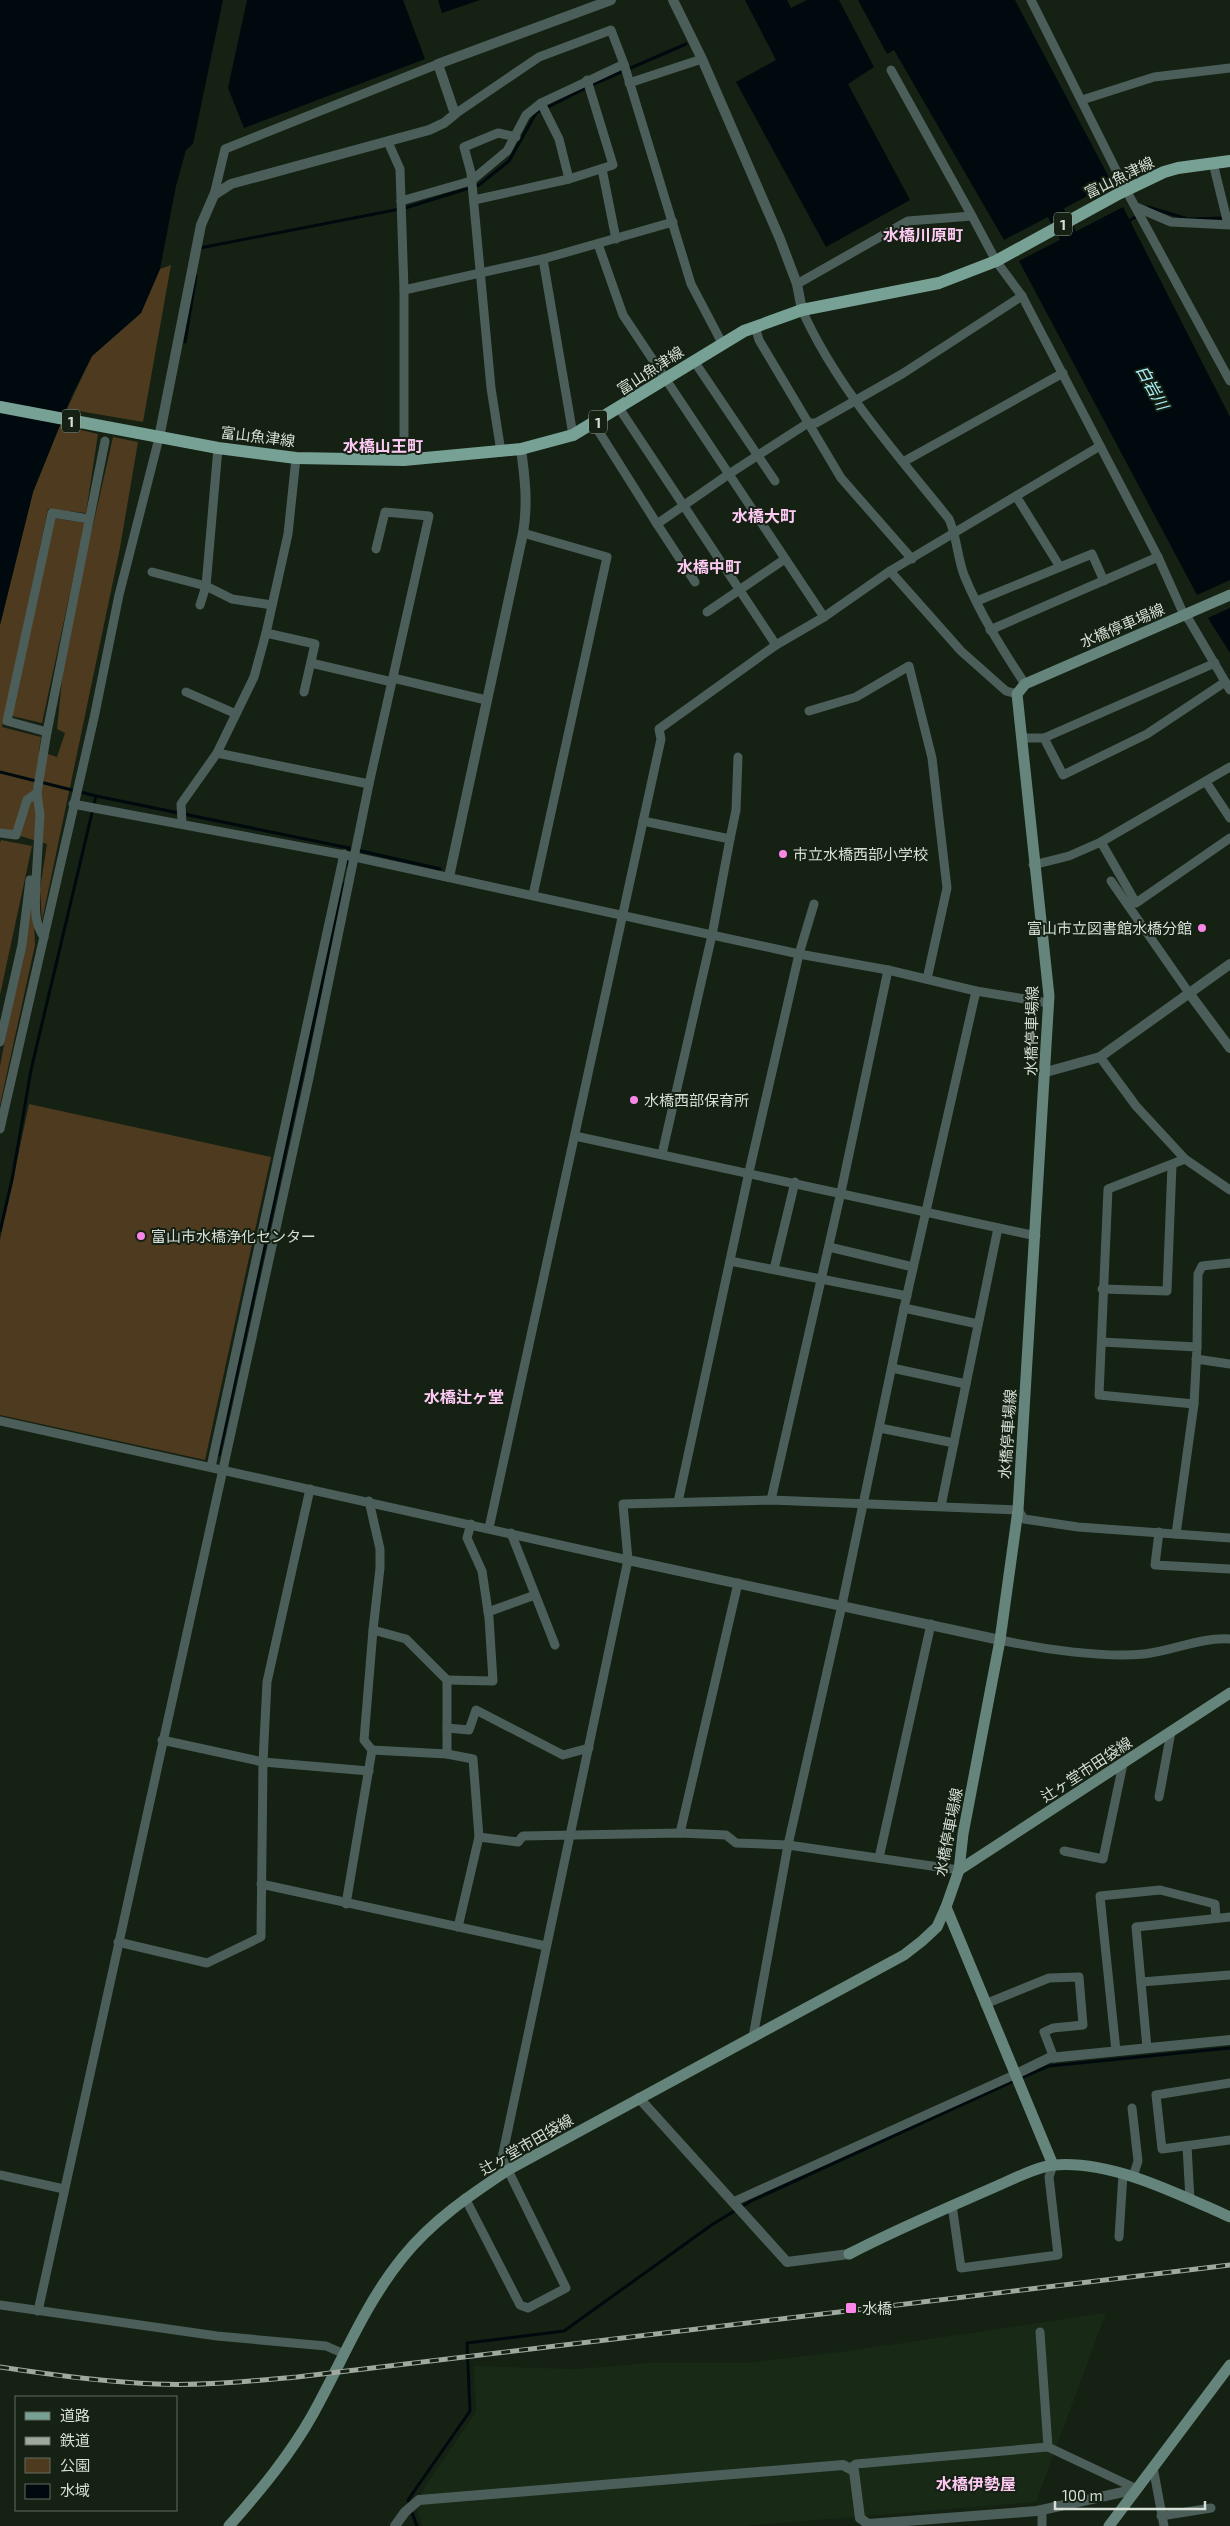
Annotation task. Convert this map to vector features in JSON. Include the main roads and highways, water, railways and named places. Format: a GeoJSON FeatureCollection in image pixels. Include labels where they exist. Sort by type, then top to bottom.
{"type":"FeatureCollection","features":[{"type":"Feature","properties":{"kind":"main road","name":"富山魚津線"},"geometry":{"type":"LineString","coordinates":[[0,407],[159,438],[296,458],[404,460],[521,449],[573,435],[594,424],[722,343],[755,327],[802,310],[939,283],[1001,258],[1123,192],[1178,168],[1230,161]]}},
{"type":"Feature","properties":{"kind":"main road","name":"水橋停車場線"},"geometry":{"type":"LineString","coordinates":[[946,1907],[958,1870],[963,1834],[1000,1640],[1018,1510],[1046,1072],[1049,1004],[1033,865],[1023,738],[1017,694],[1024,684],[1230,595]]}},
{"type":"Feature","properties":{"kind":"main road","name":"辻ヶ堂市田袋線"},"geometry":{"type":"LineString","coordinates":[[958,1870],[1229,1696]]}},
{"type":"Feature","properties":{"kind":"main road","name":"辻ヶ堂市田袋線"},"geometry":{"type":"LineString","coordinates":[[229,2526],[267,2482],[312,2414],[342,2353],[377,2291],[404,2256],[434,2225],[465,2198],[508,2170],[904,1954],[922,1942],[937,1927],[946,1907]]}},
{"type":"Feature","properties":{"kind":"main road"},"geometry":{"type":"LineString","coordinates":[[946,1907],[1014,2075],[1053,2165]]}},
{"type":"Feature","properties":{"kind":"main road"},"geometry":{"type":"LineString","coordinates":[[849,2254],[952,2205],[1053,2165],[1097,2168],[1128,2176],[1230,2217]]}},
{"type":"Feature","properties":{"kind":"main road"},"geometry":{"type":"LineString","coordinates":[[1110,2526],[1230,2365]]}},
{"type":"Feature","properties":{"kind":"water"},"geometry":{"type":"Polygon","coordinates":[[[0,0],[223,0],[193,144],[186,150],[176,186],[160,269],[141,313],[92,356],[73,393],[33,492],[0,625],[0,0]]]}},
{"type":"Feature","properties":{"kind":"water"},"geometry":{"type":"Polygon","coordinates":[[[247,0],[403,0],[425,59],[244,128],[228,88],[247,0]]]}},
{"type":"Feature","properties":{"kind":"water"},"geometry":{"type":"Polygon","coordinates":[[[438,0],[480,0],[442,13],[438,0]]]}},
{"type":"Feature","properties":{"kind":"water"},"geometry":{"type":"Polygon","coordinates":[[[745,0],[787,0],[791,8],[807,0],[839,0],[874,67],[848,84],[910,200],[826,247],[736,82],[776,60],[745,0]]]}},
{"type":"Feature","properties":{"kind":"water"},"geometry":{"type":"Polygon","coordinates":[[[858,0],[1015,0],[1112,183],[1004,240],[894,50],[887,54],[858,0]]]}},
{"type":"Feature","properties":{"kind":"water","name":"白岩川"},"geometry":{"type":"Polygon","coordinates":[[[1123,207],[1230,417],[1230,580],[1197,595],[1019,261],[1123,207]]]}},
{"type":"Feature","properties":{"kind":"water"},"geometry":{"type":"Polygon","coordinates":[[[1230,608],[1230,653],[1208,618],[1230,608]]]}},
{"type":"Feature","properties":{"kind":"waterway"},"geometry":{"type":"LineString","coordinates":[[200,250],[200,248],[405,208],[479,185],[509,161],[536,113],[596,83],[686,44]]}},
{"type":"Feature","properties":{"kind":"waterway"},"geometry":{"type":"LineString","coordinates":[[1044,191],[1079,256]]}},
{"type":"Feature","properties":{"kind":"waterway"},"geometry":{"type":"LineString","coordinates":[[1146,209],[1148,207],[1188,219],[1224,218]]}},
{"type":"Feature","properties":{"kind":"waterway"},"geometry":{"type":"LineString","coordinates":[[1127,222],[1139,215]]}},
{"type":"Feature","properties":{"kind":"waterway"},"geometry":{"type":"LineString","coordinates":[[185,342],[196,276]]}},
{"type":"Feature","properties":{"kind":"waterway"},"geometry":{"type":"LineString","coordinates":[[0,772],[96,796],[349,848]]}},
{"type":"Feature","properties":{"kind":"waterway"},"geometry":{"type":"LineString","coordinates":[[0,1231],[12,1180],[31,1070],[96,796]]}},
{"type":"Feature","properties":{"kind":"waterway"},"geometry":{"type":"LineString","coordinates":[[348,866],[349,848]]}},
{"type":"Feature","properties":{"kind":"waterway"},"geometry":{"type":"LineString","coordinates":[[357,850],[440,869]]}},
{"type":"Feature","properties":{"kind":"waterway"},"geometry":{"type":"LineString","coordinates":[[219,1455],[344,884]]}},
{"type":"Feature","properties":{"kind":"waterway"},"geometry":{"type":"LineString","coordinates":[[1020,2078],[1049,2066],[1230,2048]]}},
{"type":"Feature","properties":{"kind":"waterway"},"geometry":{"type":"LineString","coordinates":[[410,2504],[408,2500],[470,2411],[467,2343],[564,2331],[713,2224],[751,2201],[1014,2081]]}},
{"type":"Feature","properties":{"kind":"waterway"},"geometry":{"type":"LineString","coordinates":[[411,2510],[417,2526]]}},
{"type":"Feature","properties":{"kind":"railway"},"geometry":{"type":"LineString","coordinates":[[0,2367],[78,2378],[136,2383],[226,2383],[297,2377],[1230,2265]]}},
{"type":"Feature","properties":{"kind":"place","name":"市立水橋西部小学校"},"geometry":{"type":"Point","coordinates":[783,854]}},
{"type":"Feature","properties":{"kind":"place","name":"富山市立図書館水橋分館"},"geometry":{"type":"Point","coordinates":[1202,928]}},
{"type":"Feature","properties":{"kind":"place","name":"水橋西部保育所"},"geometry":{"type":"Point","coordinates":[634,1100]}},
{"type":"Feature","properties":{"kind":"place","name":"富山市水橋浄化センター"},"geometry":{"type":"Point","coordinates":[141,1236]}},
{"type":"Feature","properties":{"kind":"place","name":"水橋"},"geometry":{"type":"Point","coordinates":[851,2308]}},
{"type":"Feature","properties":{"kind":"district","name":"水橋川原町"},"geometry":{"type":"Point","coordinates":[923,234]}},
{"type":"Feature","properties":{"kind":"district","name":"水橋山王町"},"geometry":{"type":"Point","coordinates":[383,445]}},
{"type":"Feature","properties":{"kind":"district","name":"水橋大町"},"geometry":{"type":"Point","coordinates":[764,515]}},
{"type":"Feature","properties":{"kind":"district","name":"水橋中町"},"geometry":{"type":"Point","coordinates":[709,566]}},
{"type":"Feature","properties":{"kind":"district","name":"水橋辻ヶ堂"},"geometry":{"type":"Point","coordinates":[464,1396]}},
{"type":"Feature","properties":{"kind":"district","name":"水橋伊勢屋"},"geometry":{"type":"Point","coordinates":[976,2483]}}]}
